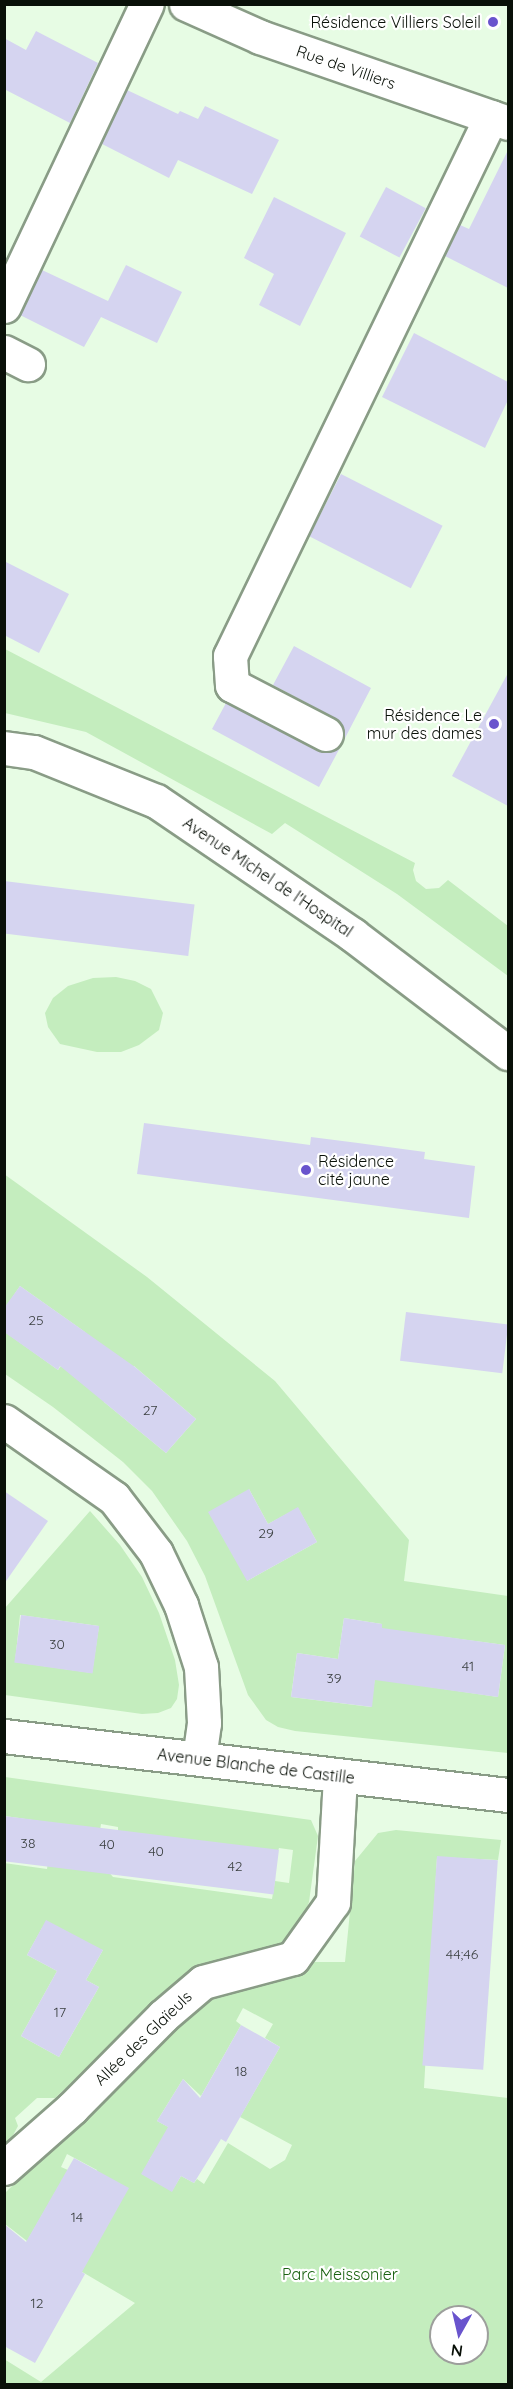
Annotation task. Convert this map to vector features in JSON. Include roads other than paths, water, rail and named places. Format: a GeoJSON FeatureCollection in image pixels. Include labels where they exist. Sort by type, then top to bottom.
{"type":"FeatureCollection","features":[{"type":"Feature","properties":{"kind":"street"},"geometry":{"type":"LineString","coordinates":[[4,306],[147,4]]}},
{"type":"Feature","properties":{"kind":"street","name":"Rue de Villiers"},"geometry":{"type":"LineString","coordinates":[[186,4],[260,37],[500,120]]}},
{"type":"Feature","properties":{"kind":"street"},"geometry":{"type":"LineString","coordinates":[[326,734],[232,685],[230,656],[500,120]]}},
{"type":"Feature","properties":{"kind":"street","name":"Avenue Michel de l'Hospital"},"geometry":{"type":"LineString","coordinates":[[4,747],[34,752],[156,801],[353,935],[508,1053]]}},
{"type":"Feature","properties":{"kind":"street"},"geometry":{"type":"LineString","coordinates":[[4,1421],[114,1498],[156,1554],[181,1605],[201,1668],[204,1723],[199,1758]]}},
{"type":"Feature","properties":{"kind":"street","name":"Avenue Blanche de Castille"},"geometry":{"type":"LineString","coordinates":[[4,1736],[508,1795]]}},
{"type":"Feature","properties":{"kind":"street","name":"Allée des Glaïeuls"},"geometry":{"type":"LineString","coordinates":[[4,2168],[72,2108],[163,2016],[203,1982],[293,1958],[333,1902],[340,1777]]}},
{"type":"Feature","properties":{"kind":"place","name":"Résidence Villiers Soleil"},"geometry":{"type":"Point","coordinates":[493,22]}},
{"type":"Feature","properties":{"kind":"place","name":"Résidence Le mur des dames"},"geometry":{"type":"Point","coordinates":[494,724]}},
{"type":"Feature","properties":{"kind":"place","name":"Résidence cité jaune"},"geometry":{"type":"Point","coordinates":[306,1170]}},
{"type":"Feature","properties":{"kind":"park label","name":"Parc Meissonier"},"geometry":{"type":"Point","coordinates":[340,2274]}}]}
